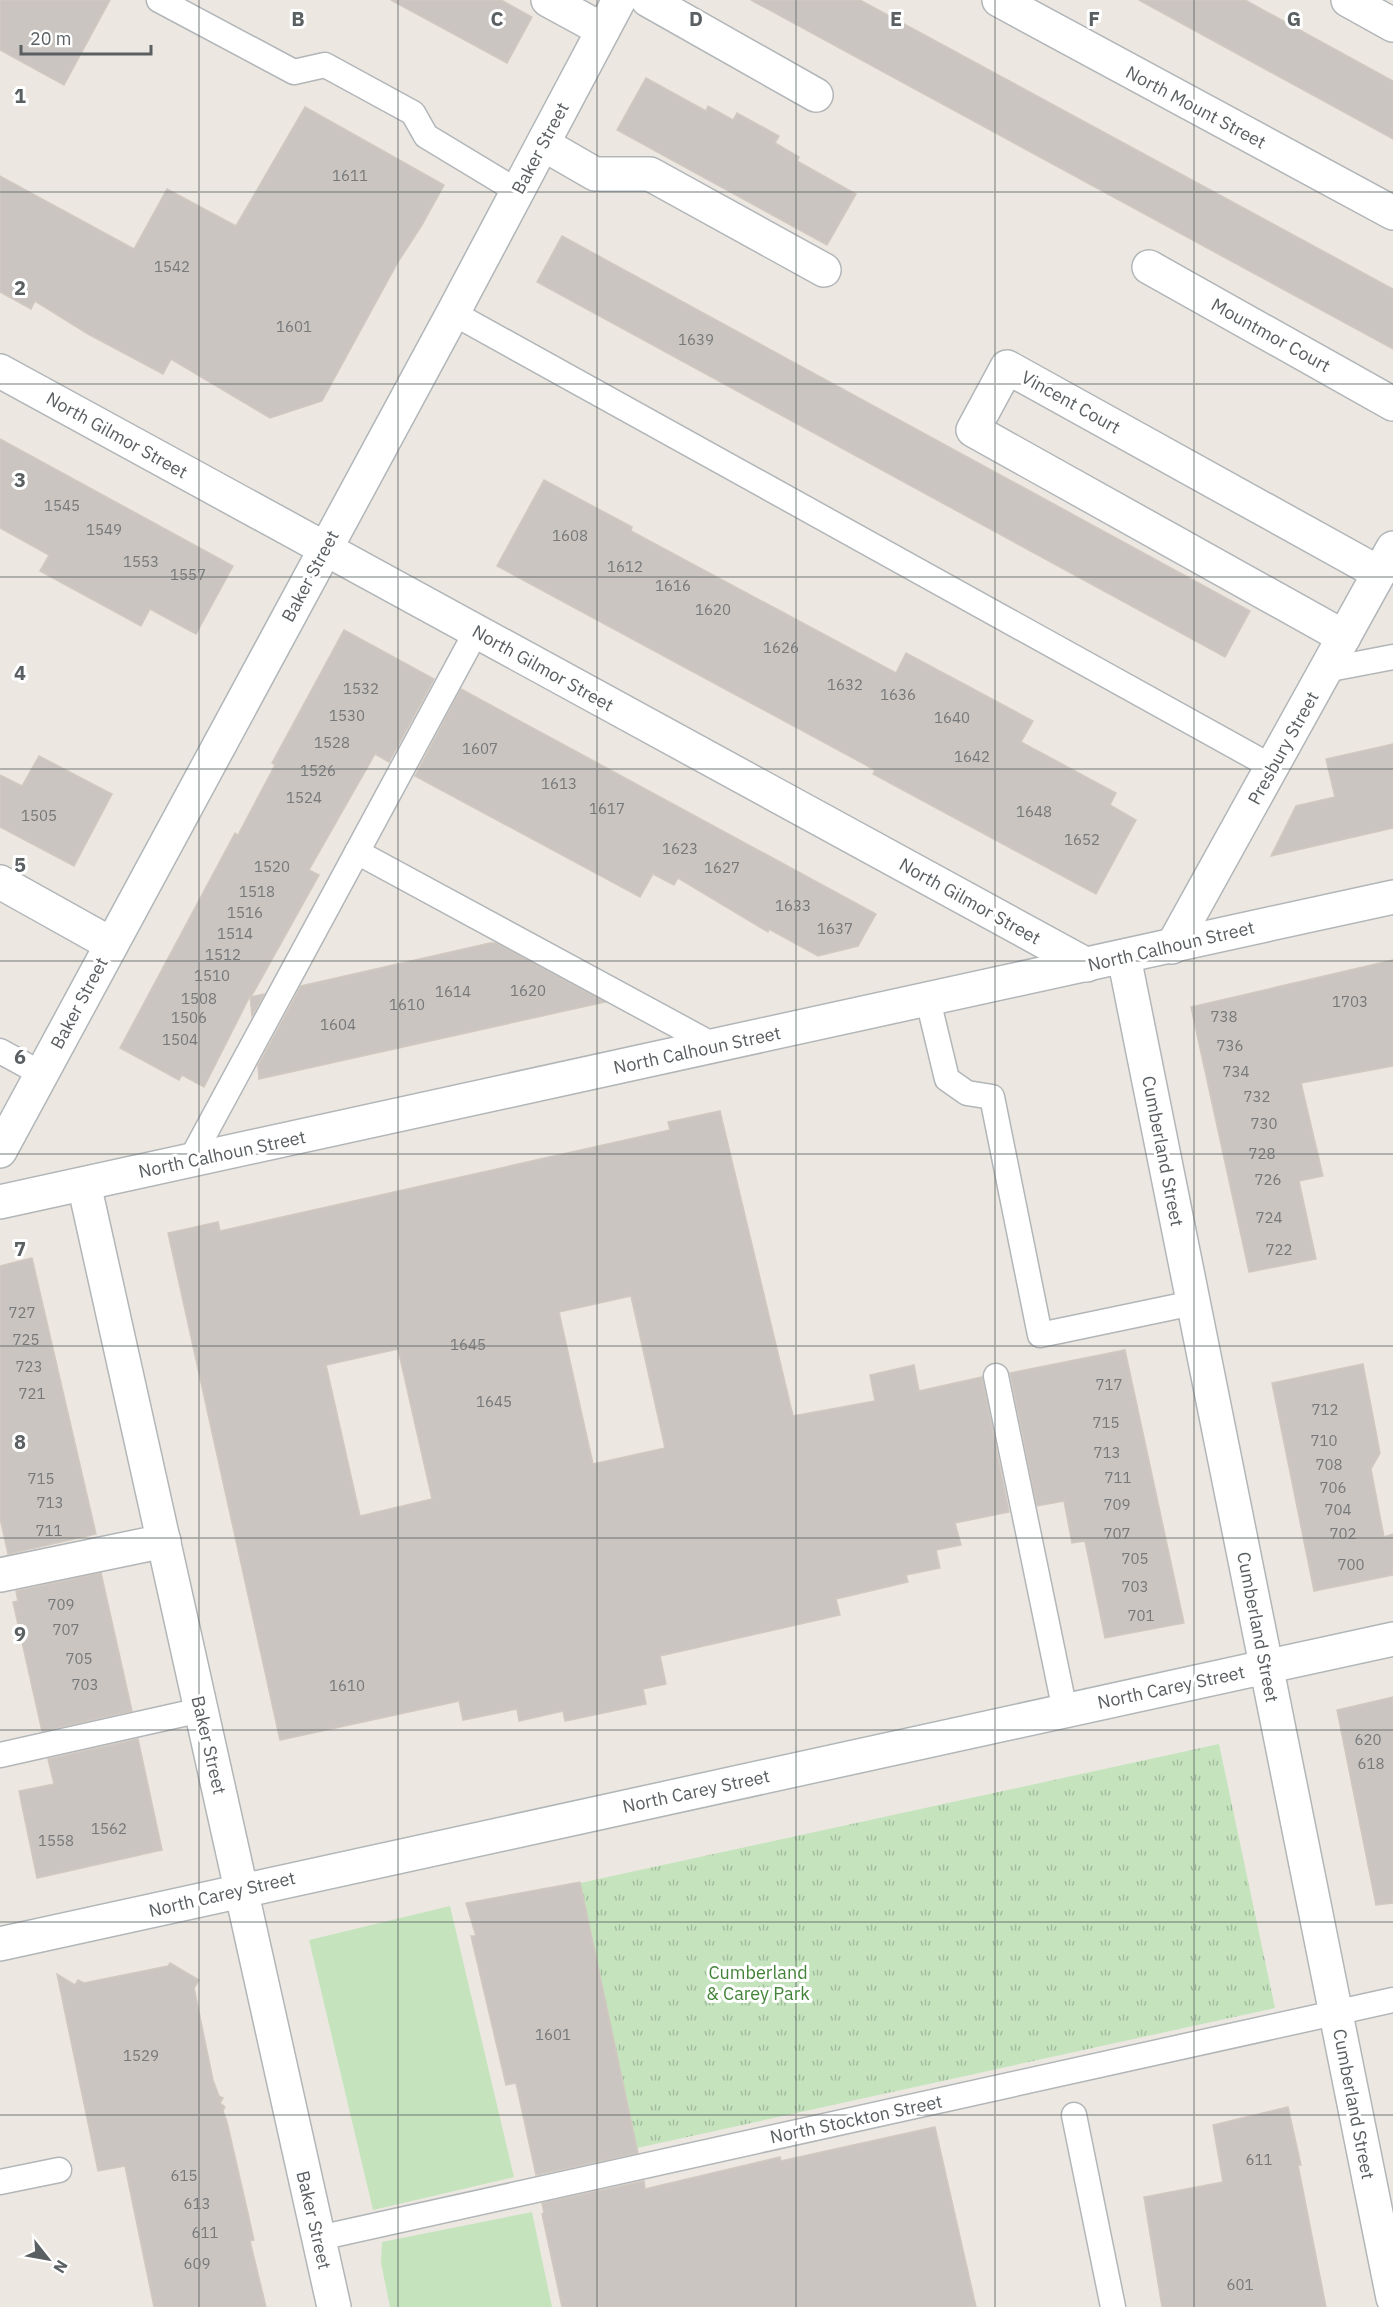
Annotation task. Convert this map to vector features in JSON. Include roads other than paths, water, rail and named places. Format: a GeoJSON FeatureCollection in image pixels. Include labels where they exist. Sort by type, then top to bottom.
{"type":"FeatureCollection","features":[{"type":"Feature","properties":{"kind":"street"},"geometry":{"type":"LineString","coordinates":[[548,0],[603,30]]}},
{"type":"Feature","properties":{"kind":"street","name":"Baker Street"},"geometry":{"type":"LineString","coordinates":[[0,1151],[453,313],[619,0]]}},
{"type":"Feature","properties":{"kind":"street"},"geometry":{"type":"LineString","coordinates":[[648,0],[816,95]]}},
{"type":"Feature","properties":{"kind":"street","name":"North Mount Street"},"geometry":{"type":"LineString","coordinates":[[999,0],[1393,213]]}},
{"type":"Feature","properties":{"kind":"street"},"geometry":{"type":"LineString","coordinates":[[1347,0],[1393,25]]}},
{"type":"Feature","properties":{"kind":"street"},"geometry":{"type":"LineString","coordinates":[[543,144],[595,174],[650,174],[824,270]]}},
{"type":"Feature","properties":{"kind":"street","name":"Mountmor Court"},"geometry":{"type":"LineString","coordinates":[[1149,267],[1393,404]]}},
{"type":"Feature","properties":{"kind":"street","name":"Vincent Court"},"geometry":{"type":"LineString","coordinates":[[1344,637],[973,430],[1007,367],[1386,561]]}},
{"type":"Feature","properties":{"kind":"street","name":"North Gilmor Street"},"geometry":{"type":"LineString","coordinates":[[0,371],[1087,965]]}},
{"type":"Feature","properties":{"kind":"street","name":"Presbury Street"},"geometry":{"type":"LineString","coordinates":[[1172,946],[1386,561]]}},
{"type":"Feature","properties":{"kind":"street"},"geometry":{"type":"LineString","coordinates":[[0,882],[111,944]]}},
{"type":"Feature","properties":{"kind":"street","name":"North Calhoun Street"},"geometry":{"type":"LineString","coordinates":[[0,1202],[1393,897]]}},
{"type":"Feature","properties":{"kind":"street","name":"Cumberland Street"},"geometry":{"type":"LineString","coordinates":[[1124,957],[1393,2298]]}},
{"type":"Feature","properties":{"kind":"street","name":"Baker Street"},"geometry":{"type":"LineString","coordinates":[[84,1184],[334,2307]]}},
{"type":"Feature","properties":{"kind":"street"},"geometry":{"type":"LineString","coordinates":[[0,1575],[164,1541]]}},
{"type":"Feature","properties":{"kind":"street","name":"North Carey Street"},"geometry":{"type":"LineString","coordinates":[[0,1944],[1393,1639]]}},
{"type":"Feature","properties":{"kind":"lane"},"geometry":{"type":"LineString","coordinates":[[159,0],[294,72],[325,65],[413,113],[426,136],[517,191]]}},
{"type":"Feature","properties":{"kind":"lane"},"geometry":{"type":"LineString","coordinates":[[453,313],[1272,767]]}},
{"type":"Feature","properties":{"kind":"lane"},"geometry":{"type":"LineString","coordinates":[[190,1161],[476,632]]}},
{"type":"Feature","properties":{"kind":"lane"},"geometry":{"type":"LineString","coordinates":[[1325,670],[1393,657]]}},
{"type":"Feature","properties":{"kind":"lane"},"geometry":{"type":"LineString","coordinates":[[357,852],[715,1046]]}},
{"type":"Feature","properties":{"kind":"lane"},"geometry":{"type":"LineString","coordinates":[[928,1000],[947,1079],[967,1093],[992,1097],[1040,1335],[1193,1304]]}},
{"type":"Feature","properties":{"kind":"lane"},"geometry":{"type":"LineString","coordinates":[[0,1051],[42,1074]]}},
{"type":"Feature","properties":{"kind":"lane"},"geometry":{"type":"LineString","coordinates":[[996,1376],[1065,1711]]}},
{"type":"Feature","properties":{"kind":"lane"},"geometry":{"type":"LineString","coordinates":[[0,1755],[201,1710]]}},
{"type":"Feature","properties":{"kind":"lane","name":"North Stockton Street"},"geometry":{"type":"LineString","coordinates":[[318,2238],[1393,2000]]}},
{"type":"Feature","properties":{"kind":"lane"},"geometry":{"type":"LineString","coordinates":[[1074,2115],[1113,2307]]}},
{"type":"Feature","properties":{"kind":"lane"},"geometry":{"type":"LineString","coordinates":[[0,2182],[59,2170]]}},
{"type":"Feature","properties":{"kind":"park label","name":"Cumberland & Carey Park"},"geometry":{"type":"Point","coordinates":[758,1982]}}]}
